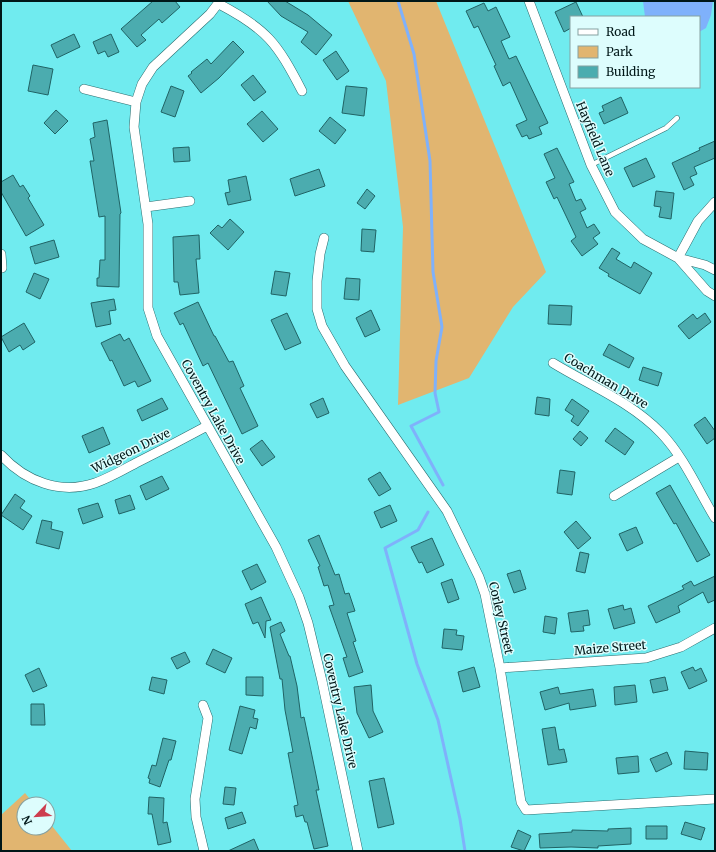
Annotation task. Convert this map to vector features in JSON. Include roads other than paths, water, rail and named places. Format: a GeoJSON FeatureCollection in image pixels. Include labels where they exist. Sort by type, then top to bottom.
{"type":"FeatureCollection","features":[{"type":"Feature","properties":{"kind":"street","name":"Hayfield Lane"},"geometry":{"type":"LineString","coordinates":[[529,1],[591,164],[615,212],[643,239],[678,258],[705,265],[715,270]]}},
{"type":"Feature","properties":{"kind":"street"},"geometry":{"type":"LineString","coordinates":[[219,2],[248,20],[271,39],[283,55],[302,91]]}},
{"type":"Feature","properties":{"kind":"street","name":"Coventry Lake Drive"},"geometry":{"type":"LineString","coordinates":[[219,2],[210,14],[153,67],[142,84],[136,102],[134,127],[148,224],[148,308],[157,336],[276,547],[299,597],[308,623],[322,681],[358,851]]}},
{"type":"Feature","properties":{"kind":"street"},"geometry":{"type":"LineString","coordinates":[[84,89],[136,102]]}},
{"type":"Feature","properties":{"kind":"street"},"geometry":{"type":"LineString","coordinates":[[146,207],[190,201]]}},
{"type":"Feature","properties":{"kind":"street"},"geometry":{"type":"LineString","coordinates":[[678,258],[698,221],[715,202]]}},
{"type":"Feature","properties":{"kind":"street","name":"Corley Street"},"geometry":{"type":"LineString","coordinates":[[324,238],[320,254],[317,281],[317,309],[322,326],[345,366],[416,465],[456,527],[485,594],[500,668],[521,802],[526,810],[715,799]]}},
{"type":"Feature","properties":{"kind":"street"},"geometry":{"type":"LineString","coordinates":[[1,254],[2,268]]}},
{"type":"Feature","properties":{"kind":"street","name":"Hayfield Lane"},"geometry":{"type":"LineString","coordinates":[[678,258],[707,291],[715,296]]}},
{"type":"Feature","properties":{"kind":"street","name":"Coachman Drive"},"geometry":{"type":"LineString","coordinates":[[553,363],[649,421],[662,434],[679,457],[715,518]]}},
{"type":"Feature","properties":{"kind":"street","name":"Widgeon Drive"},"geometry":{"type":"LineString","coordinates":[[1,455],[24,475],[40,483],[58,487],[77,487],[103,479],[207,426]]}},
{"type":"Feature","properties":{"kind":"street"},"geometry":{"type":"LineString","coordinates":[[614,496],[679,457]]}},
{"type":"Feature","properties":{"kind":"street","name":"Maize Street"},"geometry":{"type":"LineString","coordinates":[[500,668],[646,658],[682,647],[715,628]]}},
{"type":"Feature","properties":{"kind":"street"},"geometry":{"type":"LineString","coordinates":[[203,705],[208,718],[195,799],[196,817],[204,851]]}},
{"type":"Feature","properties":{"kind":"lane"},"geometry":{"type":"LineString","coordinates":[[591,164],[666,128],[677,118]]}},
{"type":"Feature","properties":{"kind":"water"},"geometry":{"type":"Polygon","coordinates":[[[643,1],[713,1],[711,15],[706,28],[700,31],[700,16],[645,16],[643,1]]]}},
{"type":"Feature","properties":{"kind":"waterway"},"geometry":{"type":"LineString","coordinates":[[398,1],[414,54],[430,161],[433,272],[442,327],[436,361],[435,393],[439,412],[411,426],[443,485]]}},
{"type":"Feature","properties":{"kind":"waterway"},"geometry":{"type":"LineString","coordinates":[[428,512],[418,530],[385,548],[417,664],[438,720],[460,819],[465,851]]}}]}
